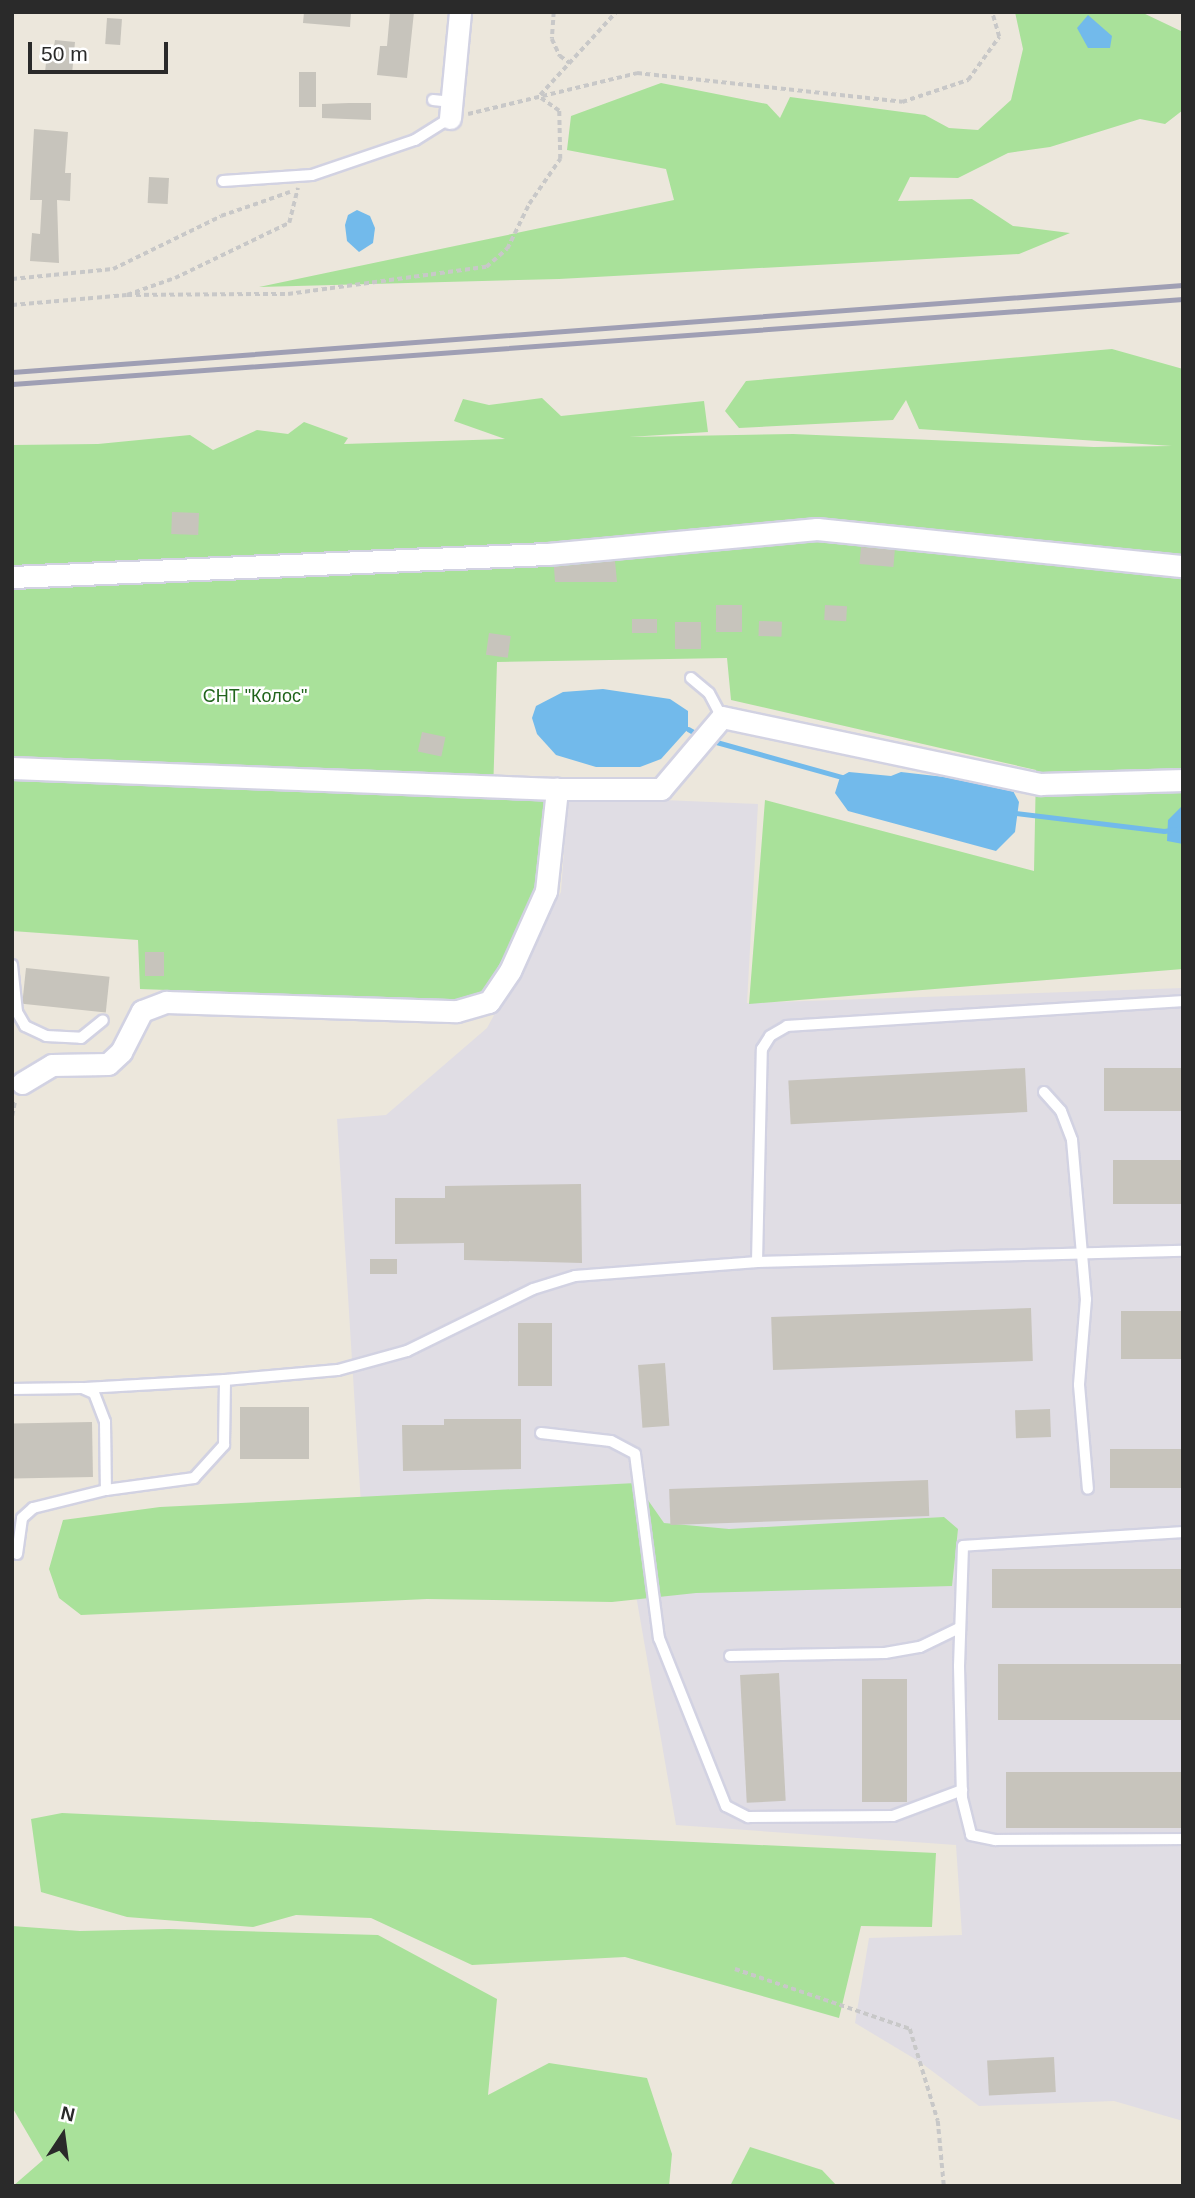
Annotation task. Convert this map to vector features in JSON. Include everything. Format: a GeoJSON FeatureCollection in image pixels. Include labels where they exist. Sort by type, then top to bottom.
{"type":"FeatureCollection","features":[{"type":"Feature","properties":{"kind":"street"},"geometry":{"type":"LineString","coordinates":[[445,107],[460,12]]}},
{"type":"Feature","properties":{"kind":"street"},"geometry":{"type":"LineString","coordinates":[[12,577],[548,554],[817,530],[1183,566]]}},
{"type":"Feature","properties":{"kind":"street"},"geometry":{"type":"LineString","coordinates":[[12,768],[557,789],[661,789],[722,717],[1041,784],[1183,780]]}},
{"type":"Feature","properties":{"kind":"street"},"geometry":{"type":"LineString","coordinates":[[22,1083],[52,1065],[108,1064],[121,1052],[142,1011],[166,1002],[457,1011],[489,1002],[510,971],[546,891],[557,789]]}},
{"type":"Feature","properties":{"kind":"lane"},"geometry":{"type":"LineString","coordinates":[[223,181],[312,175],[415,141],[445,107]]}},
{"type":"Feature","properties":{"kind":"lane"},"geometry":{"type":"LineString","coordinates":[[691,678],[709,693],[722,717]]}},
{"type":"Feature","properties":{"kind":"lane"},"geometry":{"type":"LineString","coordinates":[[12,965],[17,1012],[25,1026],[46,1035],[81,1038],[103,1020]]}},
{"type":"Feature","properties":{"kind":"lane"},"geometry":{"type":"LineString","coordinates":[[757,1262],[762,1049],[770,1036],[787,1026],[1183,1001]]}},
{"type":"Feature","properties":{"kind":"lane"},"geometry":{"type":"LineString","coordinates":[[1044,1092],[1061,1111],[1072,1140],[1086,1299],[1079,1385],[1088,1489]]}},
{"type":"Feature","properties":{"kind":"lane"},"geometry":{"type":"LineString","coordinates":[[12,1389],[225,1380],[338,1370],[407,1350],[533,1289],[575,1276],[757,1262],[1183,1251]]}},
{"type":"Feature","properties":{"kind":"lane"},"geometry":{"type":"LineString","coordinates":[[16,1554],[22,1518],[33,1508],[106,1490],[194,1478],[224,1445],[225,1380]]}},
{"type":"Feature","properties":{"kind":"lane"},"geometry":{"type":"LineString","coordinates":[[82,1388],[94,1394],[102,1406],[106,1490]]}},
{"type":"Feature","properties":{"kind":"lane"},"geometry":{"type":"LineString","coordinates":[[541,1433],[611,1441],[635,1454],[659,1638],[726,1806],[748,1817],[894,1816],[962,1790]]}},
{"type":"Feature","properties":{"kind":"lane"},"geometry":{"type":"LineString","coordinates":[[1183,1532],[963,1546],[959,1628],[962,1790],[967,1829],[981,1840],[1183,1839]]}},
{"type":"Feature","properties":{"kind":"lane"},"geometry":{"type":"LineString","coordinates":[[730,1656],[885,1653],[920,1647],[959,1628]]}},
{"type":"Feature","properties":{"kind":"path"},"geometry":{"type":"LineString","coordinates":[[554,12],[552,38],[560,56],[570,62]]}},
{"type":"Feature","properties":{"kind":"path"},"geometry":{"type":"LineString","coordinates":[[539,97],[616,12]]}},
{"type":"Feature","properties":{"kind":"path"},"geometry":{"type":"LineString","coordinates":[[445,107],[539,97],[637,72],[902,102],[968,80],[999,37],[992,12]]}},
{"type":"Feature","properties":{"kind":"path"},"geometry":{"type":"LineString","coordinates":[[12,305],[127,295],[288,295],[486,267],[507,249],[529,204],[560,159],[559,111],[539,97]]}},
{"type":"Feature","properties":{"kind":"path"},"geometry":{"type":"LineString","coordinates":[[12,279],[113,269],[221,216],[297,189],[312,175]]}},
{"type":"Feature","properties":{"kind":"path"},"geometry":{"type":"LineString","coordinates":[[127,295],[175,278],[289,223],[297,189]]}},
{"type":"Feature","properties":{"kind":"path"},"geometry":{"type":"LineString","coordinates":[[735,1969],[910,2029],[938,2121],[944,2186]]}},
{"type":"Feature","properties":{"kind":"shaded area"},"geometry":{"type":"Polygon","coordinates":[[[568,796],[758,804],[747,1003],[1183,988],[1183,2121],[1114,2101],[979,2106],[920,2062],[855,2023],[869,1938],[962,1935],[956,1845],[676,1825],[637,1601],[610,1484],[361,1505],[337,1119],[386,1115],[487,1028],[561,892],[568,796]]]}},
{"type":"Feature","properties":{"kind":"green space"},"geometry":{"type":"Polygon","coordinates":[[[1015,12],[1141,12],[1183,32],[1183,110],[1165,124],[1140,119],[1050,147],[1008,153],[958,178],[910,177],[898,201],[972,199],[1013,226],[1070,233],[1019,254],[559,279],[259,287],[674,200],[666,169],[567,150],[571,116],[661,83],[767,104],[780,118],[790,97],[925,115],[949,128],[978,130],[1011,100],[1023,49],[1015,12]]]}},
{"type":"Feature","properties":{"kind":"green space","name":"СНТ \"Колос\""},"geometry":{"type":"Polygon","coordinates":[[[1112,349],[1183,369],[1183,969],[749,1004],[765,800],[1034,871],[1036,770],[731,700],[727,658],[497,662],[493,794],[545,796],[541,869],[537,896],[487,987],[471,1001],[140,989],[138,940],[12,931],[12,445],[98,444],[190,435],[213,450],[257,430],[288,434],[304,422],[348,438],[344,444],[505,439],[454,421],[463,399],[489,405],[542,398],[561,416],[704,401],[708,432],[629,437],[793,434],[1094,447],[1172,446],[919,429],[906,400],[893,420],[739,428],[725,411],[746,381],[1112,349]]]}},
{"type":"Feature","properties":{"kind":"green space"},"geometry":{"type":"Polygon","coordinates":[[[636,1483],[664,1523],[729,1529],[944,1517],[958,1529],[952,1586],[696,1593],[612,1602],[427,1599],[81,1615],[59,1598],[49,1569],[63,1520],[160,1507],[636,1483]]]}},
{"type":"Feature","properties":{"kind":"green space"},"geometry":{"type":"Polygon","coordinates":[[[62,1813],[936,1853],[932,1927],[861,1926],[839,2018],[625,1957],[472,1965],[371,1918],[296,1915],[253,1927],[127,1917],[41,1892],[31,1819],[62,1813]]]}},
{"type":"Feature","properties":{"kind":"green space"},"geometry":{"type":"Polygon","coordinates":[[[12,1926],[80,1931],[169,1929],[378,1935],[497,1999],[488,2095],[549,2063],[647,2078],[672,2154],[669,2186],[13,2186],[43,2160],[12,2107],[12,1926]]]}},
{"type":"Feature","properties":{"kind":"green space"},"geometry":{"type":"Polygon","coordinates":[[[750,2147],[822,2170],[837,2186],[730,2186],[750,2147]]]}},
{"type":"Feature","properties":{"kind":"water"},"geometry":{"type":"Polygon","coordinates":[[[1088,15],[1112,36],[1110,48],[1088,48],[1077,28],[1088,15]]]}},
{"type":"Feature","properties":{"kind":"water"},"geometry":{"type":"Polygon","coordinates":[[[357,210],[370,216],[375,228],[373,243],[359,252],[347,241],[345,225],[348,215],[357,210]]]}},
{"type":"Feature","properties":{"kind":"water"},"geometry":{"type":"Polygon","coordinates":[[[603,689],[670,699],[688,711],[688,729],[661,759],[640,767],[596,767],[556,755],[537,734],[532,718],[536,706],[563,692],[603,689]]]}},
{"type":"Feature","properties":{"kind":"water"},"geometry":{"type":"Polygon","coordinates":[[[849,772],[891,776],[901,772],[996,783],[1012,789],[1019,802],[1015,832],[996,851],[848,811],[835,793],[840,777],[849,772]]]}},
{"type":"Feature","properties":{"kind":"water"},"geometry":{"type":"Polygon","coordinates":[[[1183,805],[1183,844],[1167,841],[1168,820],[1183,805]]]}},
{"type":"Feature","properties":{"kind":"building"},"geometry":{"type":"Polygon","coordinates":[[[304,12],[351,12],[350,27],[303,23],[304,12]]]}},
{"type":"Feature","properties":{"kind":"building"},"geometry":{"type":"Polygon","coordinates":[[[390,12],[414,12],[407,78],[377,75],[380,46],[387,46],[390,12]]]}},
{"type":"Feature","properties":{"kind":"building"},"geometry":{"type":"Polygon","coordinates":[[[107,18],[122,19],[120,45],[105,44],[107,18]]]}},
{"type":"Feature","properties":{"kind":"building"},"geometry":{"type":"Polygon","coordinates":[[[55,40],[75,42],[72,74],[45,72],[48,45],[54,46],[55,40]]]}},
{"type":"Feature","properties":{"kind":"building"},"geometry":{"type":"Polygon","coordinates":[[[299,72],[316,72],[316,107],[299,107],[299,72]]]}},
{"type":"Feature","properties":{"kind":"building"},"geometry":{"type":"Polygon","coordinates":[[[371,103],[371,120],[322,118],[322,104],[371,103]]]}},
{"type":"Feature","properties":{"kind":"building"},"geometry":{"type":"Polygon","coordinates":[[[34,129],[68,132],[65,173],[71,173],[70,201],[57,200],[59,263],[30,261],[32,233],[40,234],[42,200],[30,200],[34,129]]]}},
{"type":"Feature","properties":{"kind":"building"},"geometry":{"type":"Polygon","coordinates":[[[149,177],[169,178],[168,204],[148,203],[149,177]]]}},
{"type":"Feature","properties":{"kind":"building"},"geometry":{"type":"Polygon","coordinates":[[[172,512],[199,513],[198,535],[171,534],[172,512]]]}},
{"type":"Feature","properties":{"kind":"building"},"geometry":{"type":"Polygon","coordinates":[[[861,547],[895,550],[893,567],[860,564],[861,547]]]}},
{"type":"Feature","properties":{"kind":"building"},"geometry":{"type":"Polygon","coordinates":[[[615,561],[617,582],[555,582],[554,567],[615,561]]]}},
{"type":"Feature","properties":{"kind":"building"},"geometry":{"type":"Polygon","coordinates":[[[716,605],[742,605],[742,632],[716,632],[716,605]]]}},
{"type":"Feature","properties":{"kind":"building"},"geometry":{"type":"Polygon","coordinates":[[[825,605],[847,606],[846,621],[824,620],[825,605]]]}},
{"type":"Feature","properties":{"kind":"building"},"geometry":{"type":"Polygon","coordinates":[[[632,619],[657,619],[657,633],[632,633],[632,619]]]}},
{"type":"Feature","properties":{"kind":"building"},"geometry":{"type":"Polygon","coordinates":[[[759,621],[782,622],[781,637],[758,636],[759,621]]]}},
{"type":"Feature","properties":{"kind":"building"},"geometry":{"type":"Polygon","coordinates":[[[675,622],[701,622],[701,649],[675,649],[675,622]]]}},
{"type":"Feature","properties":{"kind":"building"},"geometry":{"type":"Polygon","coordinates":[[[489,633],[511,636],[508,658],[486,655],[489,633]]]}},
{"type":"Feature","properties":{"kind":"building"},"geometry":{"type":"Polygon","coordinates":[[[422,732],[445,737],[441,757],[418,752],[422,732]]]}},
{"type":"Feature","properties":{"kind":"building"},"geometry":{"type":"Polygon","coordinates":[[[145,952],[164,952],[164,976],[145,976],[145,952]]]}},
{"type":"Feature","properties":{"kind":"building"},"geometry":{"type":"Polygon","coordinates":[[[26,968],[110,977],[106,1013],[22,1004],[26,968]]]}},
{"type":"Feature","properties":{"kind":"building"},"geometry":{"type":"Polygon","coordinates":[[[1025,1068],[1027,1112],[791,1124],[788,1080],[1025,1068]]]}},
{"type":"Feature","properties":{"kind":"building"},"geometry":{"type":"Polygon","coordinates":[[[1104,1068],[1183,1068],[1183,1111],[1104,1111],[1104,1068]]]}},
{"type":"Feature","properties":{"kind":"building"},"geometry":{"type":"Polygon","coordinates":[[[1113,1160],[1183,1160],[1183,1204],[1113,1204],[1113,1160]]]}},
{"type":"Feature","properties":{"kind":"building"},"geometry":{"type":"Polygon","coordinates":[[[581,1184],[582,1263],[464,1260],[464,1243],[395,1244],[395,1198],[445,1198],[445,1186],[581,1184]]]}},
{"type":"Feature","properties":{"kind":"building"},"geometry":{"type":"Polygon","coordinates":[[[370,1259],[397,1259],[397,1274],[370,1274],[370,1259]]]}},
{"type":"Feature","properties":{"kind":"building"},"geometry":{"type":"Polygon","coordinates":[[[1031,1308],[1033,1361],[773,1370],[771,1317],[1031,1308]]]}},
{"type":"Feature","properties":{"kind":"building"},"geometry":{"type":"Polygon","coordinates":[[[1121,1311],[1183,1311],[1183,1359],[1121,1359],[1121,1311]]]}},
{"type":"Feature","properties":{"kind":"building"},"geometry":{"type":"Polygon","coordinates":[[[518,1323],[552,1323],[552,1386],[518,1386],[518,1323]]]}},
{"type":"Feature","properties":{"kind":"building"},"geometry":{"type":"Polygon","coordinates":[[[665,1363],[669,1426],[642,1428],[638,1365],[665,1363]]]}},
{"type":"Feature","properties":{"kind":"building"},"geometry":{"type":"Polygon","coordinates":[[[240,1407],[309,1407],[309,1459],[240,1459],[240,1407]]]}},
{"type":"Feature","properties":{"kind":"building"},"geometry":{"type":"Polygon","coordinates":[[[1050,1409],[1051,1437],[1016,1438],[1015,1410],[1050,1409]]]}},
{"type":"Feature","properties":{"kind":"building"},"geometry":{"type":"Polygon","coordinates":[[[444,1419],[521,1419],[521,1469],[403,1471],[402,1425],[444,1425],[444,1419]]]}},
{"type":"Feature","properties":{"kind":"building"},"geometry":{"type":"Polygon","coordinates":[[[92,1422],[93,1477],[13,1478],[12,1423],[92,1422]]]}},
{"type":"Feature","properties":{"kind":"building"},"geometry":{"type":"Polygon","coordinates":[[[1110,1449],[1183,1449],[1183,1488],[1110,1488],[1110,1449]]]}},
{"type":"Feature","properties":{"kind":"building"},"geometry":{"type":"Polygon","coordinates":[[[928,1480],[929,1516],[670,1525],[669,1489],[928,1480]]]}},
{"type":"Feature","properties":{"kind":"building"},"geometry":{"type":"Polygon","coordinates":[[[992,1569],[1183,1569],[1183,1608],[992,1608],[992,1569]]]}},
{"type":"Feature","properties":{"kind":"building"},"geometry":{"type":"Polygon","coordinates":[[[998,1664],[1183,1664],[1183,1720],[998,1720],[998,1664]]]}},
{"type":"Feature","properties":{"kind":"building"},"geometry":{"type":"Polygon","coordinates":[[[779,1673],[786,1801],[747,1803],[740,1675],[779,1673]]]}},
{"type":"Feature","properties":{"kind":"building"},"geometry":{"type":"Polygon","coordinates":[[[862,1679],[907,1679],[907,1802],[862,1802],[862,1679]]]}},
{"type":"Feature","properties":{"kind":"building"},"geometry":{"type":"Polygon","coordinates":[[[1006,1772],[1183,1772],[1183,1828],[1006,1828],[1006,1772]]]}},
{"type":"Feature","properties":{"kind":"building"},"geometry":{"type":"Polygon","coordinates":[[[1054,2057],[1056,2092],[989,2095],[987,2061],[1054,2057]]]}},
{"type":"Feature","properties":{"kind":"waterway"},"geometry":{"type":"LineString","coordinates":[[688,729],[700,736]]}},
{"type":"Feature","properties":{"kind":"waterway"},"geometry":{"type":"LineString","coordinates":[[709,740],[845,778]]}},
{"type":"Feature","properties":{"kind":"waterway"},"geometry":{"type":"LineString","coordinates":[[1015,813],[1164,831],[1183,828]]}},
{"type":"Feature","properties":{"kind":"railway"},"geometry":{"type":"LineString","coordinates":[[12,372],[1183,285]]}},
{"type":"Feature","properties":{"kind":"railway"},"geometry":{"type":"LineString","coordinates":[[12,384],[1183,299]]}}]}
